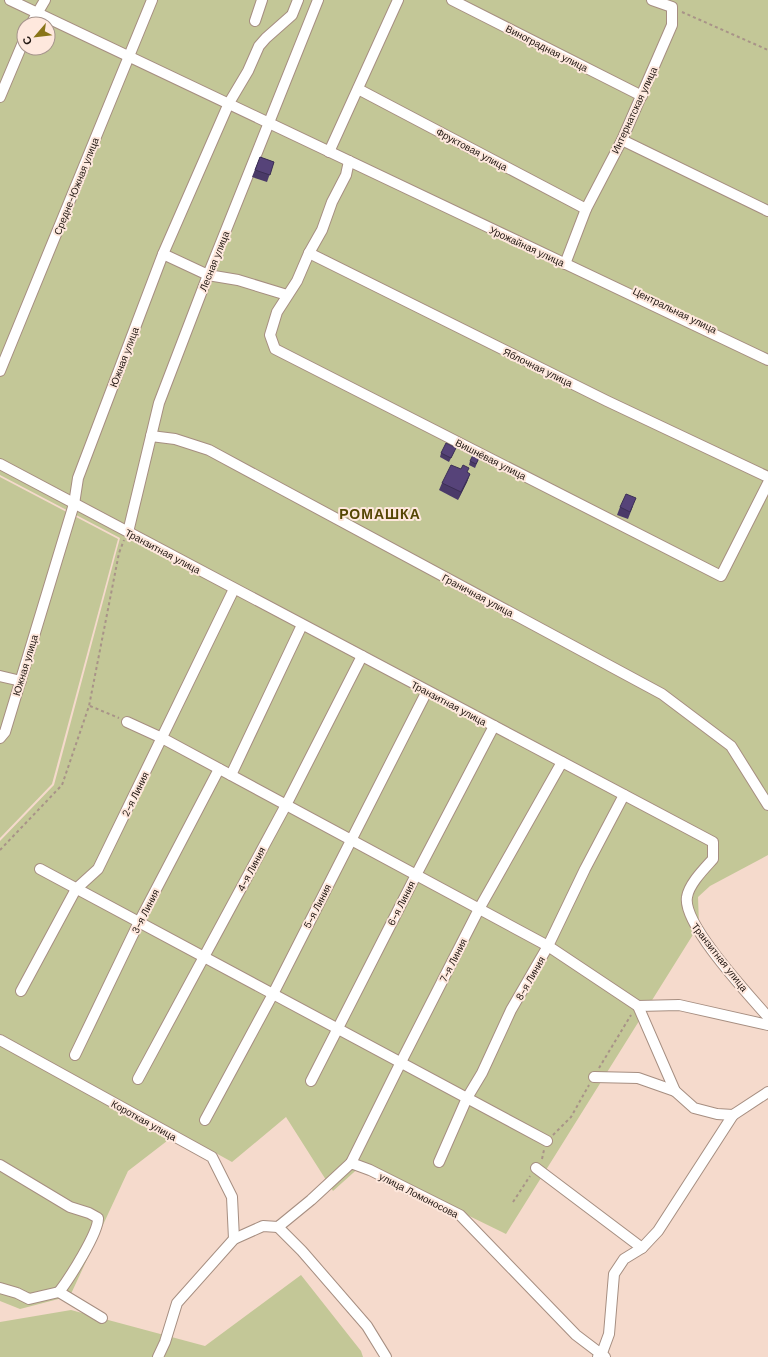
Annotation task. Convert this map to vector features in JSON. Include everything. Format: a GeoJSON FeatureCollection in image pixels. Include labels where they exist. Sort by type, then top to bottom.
{"type":"FeatureCollection","features":[{"type":"Feature","properties":{"kind":"street","name":"Урожайная улица"},"geometry":{"type":"LineString","coordinates":[[10,0],[768,360]]}},
{"type":"Feature","properties":{"kind":"street"},"geometry":{"type":"LineString","coordinates":[[36,16],[45,0]]}},
{"type":"Feature","properties":{"kind":"street","name":"Средне-Южная улица"},"geometry":{"type":"LineString","coordinates":[[0,371],[152,0]]}},
{"type":"Feature","properties":{"kind":"street"},"geometry":{"type":"LineString","coordinates":[[255,20],[262,0]]}},
{"type":"Feature","properties":{"kind":"street","name":"Южная улица"},"geometry":{"type":"LineString","coordinates":[[0,738],[5,732],[74,504],[78,478],[163,254],[229,103],[248,70],[259,46],[292,15],[298,0]]}},
{"type":"Feature","properties":{"kind":"street","name":"Лесная улица"},"geometry":{"type":"LineString","coordinates":[[128,530],[159,404],[208,275],[270,124],[318,0]]}},
{"type":"Feature","properties":{"kind":"street"},"geometry":{"type":"LineString","coordinates":[[329,152],[398,0]]}},
{"type":"Feature","properties":{"kind":"street","name":"Виноградная улица"},"geometry":{"type":"LineString","coordinates":[[452,0],[642,96]]}},
{"type":"Feature","properties":{"kind":"street"},"geometry":{"type":"LineString","coordinates":[[652,0],[672,7]]}},
{"type":"Feature","properties":{"kind":"street","name":"Интернатская улица"},"geometry":{"type":"LineString","coordinates":[[565,264],[586,208],[622,140],[672,25],[672,7]]}},
{"type":"Feature","properties":{"kind":"street"},"geometry":{"type":"LineString","coordinates":[[0,97],[17,56]]}},
{"type":"Feature","properties":{"kind":"street","name":"Фруктовая улица"},"geometry":{"type":"LineString","coordinates":[[358,89],[586,208]]}},
{"type":"Feature","properties":{"kind":"street"},"geometry":{"type":"LineString","coordinates":[[622,140],[768,211]]}},
{"type":"Feature","properties":{"kind":"street"},"geometry":{"type":"LineString","coordinates":[[163,254],[208,275],[238,280],[287,295],[298,281],[309,253],[346,175],[349,161]]}},
{"type":"Feature","properties":{"kind":"street","name":"Яблочная улица"},"geometry":{"type":"LineString","coordinates":[[309,253],[607,401],[768,477]]}},
{"type":"Feature","properties":{"kind":"street","name":"Центральная улица"},"geometry":{"type":"LineString","coordinates":[[582,272],[588,268],[768,356]]}},
{"type":"Feature","properties":{"kind":"street","name":"Вишнёвая улица"},"geometry":{"type":"LineString","coordinates":[[287,295],[277,312],[270,335],[275,349],[721,576],[768,483]]}},
{"type":"Feature","properties":{"kind":"street","name":"Граничная улица"},"geometry":{"type":"LineString","coordinates":[[151,436],[175,439],[209,450],[662,694],[731,746],[768,805]]}},
{"type":"Feature","properties":{"kind":"street","name":"Транзитная улица"},"geometry":{"type":"LineString","coordinates":[[0,464],[74,504],[128,530],[234,589],[713,842],[713,859],[697,877],[687,897],[691,920],[714,952],[768,1017]]}},
{"type":"Feature","properties":{"kind":"street","name":"2-я Линия"},"geometry":{"type":"LineString","coordinates":[[21,991],[76,889],[98,869],[234,589]]}},
{"type":"Feature","properties":{"kind":"street"},"geometry":{"type":"LineString","coordinates":[[231,775],[302,624]]}},
{"type":"Feature","properties":{"kind":"street","name":"4-я Линия"},"geometry":{"type":"LineString","coordinates":[[138,1079],[286,805],[362,656]]}},
{"type":"Feature","properties":{"kind":"street"},"geometry":{"type":"LineString","coordinates":[[0,676],[20,681]]}},
{"type":"Feature","properties":{"kind":"street","name":"5-я Линия"},"geometry":{"type":"LineString","coordinates":[[205,1120],[274,994],[427,691]]}},
{"type":"Feature","properties":{"kind":"street"},"geometry":{"type":"LineString","coordinates":[[127,722],[162,738],[548,946],[638,1006],[675,1091]]}},
{"type":"Feature","properties":{"kind":"street","name":"6-я Линия"},"geometry":{"type":"LineString","coordinates":[[311,1081],[494,726]]}},
{"type":"Feature","properties":{"kind":"street","name":"7-я Линия"},"geometry":{"type":"LineString","coordinates":[[351,1163],[400,1062],[479,909],[562,762]]}},
{"type":"Feature","properties":{"kind":"street","name":"3-я Линия"},"geometry":{"type":"LineString","coordinates":[[75,1055],[139,922],[219,769]]}},
{"type":"Feature","properties":{"kind":"street","name":"8-я Линия"},"geometry":{"type":"LineString","coordinates":[[439,1162],[467,1098],[482,1073],[511,1010],[548,946],[585,869],[624,795]]}},
{"type":"Feature","properties":{"kind":"street"},"geometry":{"type":"LineString","coordinates":[[40,869],[547,1141]]}},
{"type":"Feature","properties":{"kind":"street"},"geometry":{"type":"LineString","coordinates":[[638,1006],[679,1005],[768,1025]]}},
{"type":"Feature","properties":{"kind":"street","name":"Короткая улица"},"geometry":{"type":"LineString","coordinates":[[0,1040],[212,1157],[232,1196],[234,1238]]}},
{"type":"Feature","properties":{"kind":"street"},"geometry":{"type":"LineString","coordinates":[[594,1077],[638,1078],[675,1091],[694,1108],[717,1114],[733,1115]]}},
{"type":"Feature","properties":{"kind":"street"},"geometry":{"type":"LineString","coordinates":[[601,1356],[609,1334],[614,1274],[624,1259],[642,1248],[658,1232],[733,1115],[768,1092]]}},
{"type":"Feature","properties":{"kind":"street"},"geometry":{"type":"LineString","coordinates":[[278,1227],[311,1200],[351,1163]]}},
{"type":"Feature","properties":{"kind":"street","name":"улица Ломоносова"},"geometry":{"type":"LineString","coordinates":[[351,1163],[370,1170],[460,1215],[576,1335],[601,1356]]}},
{"type":"Feature","properties":{"kind":"street"},"geometry":{"type":"LineString","coordinates":[[0,1165],[70,1207],[89,1213],[98,1218],[96,1229],[69,1280],[59,1292],[29,1299],[17,1293],[0,1288]]}},
{"type":"Feature","properties":{"kind":"street"},"geometry":{"type":"LineString","coordinates":[[536,1168],[642,1248]]}},
{"type":"Feature","properties":{"kind":"street"},"geometry":{"type":"LineString","coordinates":[[158,1357],[165,1342],[177,1303],[234,1238],[263,1226],[278,1227],[302,1251],[367,1326],[386,1357]]}},
{"type":"Feature","properties":{"kind":"street"},"geometry":{"type":"LineString","coordinates":[[59,1292],[102,1318]]}},
{"type":"Feature","properties":{"kind":"path"},"geometry":{"type":"LineString","coordinates":[[672,7],[768,50]]}},
{"type":"Feature","properties":{"kind":"path"},"geometry":{"type":"LineString","coordinates":[[0,850],[62,785],[89,706],[119,553],[128,530]]}},
{"type":"Feature","properties":{"kind":"path"},"geometry":{"type":"LineString","coordinates":[[89,706],[127,722]]}},
{"type":"Feature","properties":{"kind":"path"},"geometry":{"type":"LineString","coordinates":[[513,1202],[542,1158],[547,1141],[571,1117],[638,1006]]}},
{"type":"Feature","properties":{"kind":"green space"},"geometry":{"type":"Polygon","coordinates":[[[0,0],[768,0],[768,855],[710,886],[698,897],[699,925],[506,1234],[363,1164],[333,1191],[286,1117],[232,1162],[0,1034],[0,841],[54,785],[120,538],[0,475],[0,0]]]}},
{"type":"Feature","properties":{"kind":"green space"},"geometry":{"type":"Polygon","coordinates":[[[0,477],[118,539],[52,784],[0,838],[0,477]]]}},
{"type":"Feature","properties":{"kind":"green space"},"geometry":{"type":"Polygon","coordinates":[[[0,1037],[176,1134],[128,1171],[70,1296],[20,1309],[0,1301],[0,1037]]]}},
{"type":"Feature","properties":{"kind":"green space"},"geometry":{"type":"Polygon","coordinates":[[[301,1275],[361,1351],[363,1357],[0,1357],[0,1322],[71,1310],[205,1346],[301,1275]]]}},
{"type":"Feature","properties":{"kind":"building"},"geometry":{"type":"Polygon","coordinates":[[[260,157],[274,162],[270,175],[255,170],[260,157]]]}},
{"type":"Feature","properties":{"kind":"building"},"geometry":{"type":"Polygon","coordinates":[[[446,443],[456,448],[451,458],[441,453],[446,443]]]}},
{"type":"Feature","properties":{"kind":"building"},"geometry":{"type":"Polygon","coordinates":[[[474,453],[480,456],[476,464],[470,461],[474,453]]]}},
{"type":"Feature","properties":{"kind":"building"},"geometry":{"type":"Polygon","coordinates":[[[451,465],[461,469],[463,465],[469,468],[467,472],[470,474],[461,492],[442,483],[451,465]]]}},
{"type":"Feature","properties":{"kind":"building"},"geometry":{"type":"Polygon","coordinates":[[[626,494],[636,498],[630,512],[620,507],[626,494]]]}},
{"type":"Feature","properties":{"kind":"district","name":"РОМАШКА"},"geometry":{"type":"Point","coordinates":[380,514]}}]}
